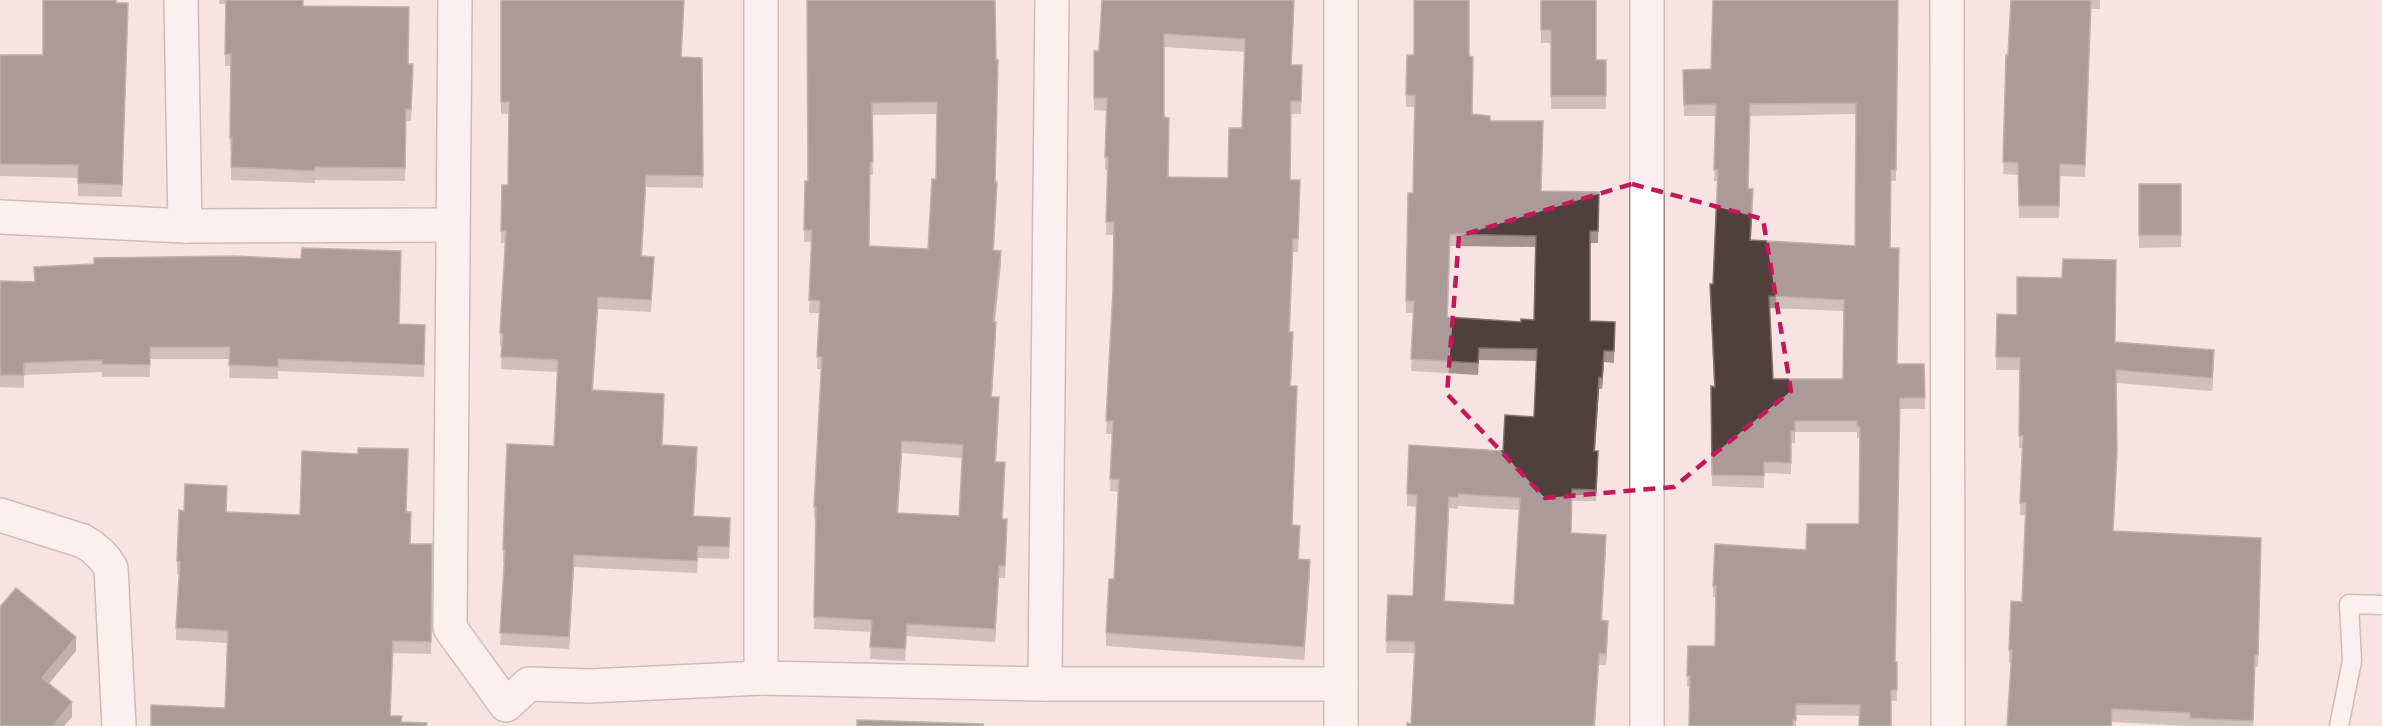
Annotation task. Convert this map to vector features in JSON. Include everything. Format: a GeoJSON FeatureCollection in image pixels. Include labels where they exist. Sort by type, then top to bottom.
{"type":"FeatureCollection","features":[{"type":"Feature","properties":{"kind":"street"},"geometry":{"type":"LineString","coordinates":[[181,0],[185,226]]}},
{"type":"Feature","properties":{"kind":"street"},"geometry":{"type":"LineString","coordinates":[[455,0],[450,628],[503,716],[529,684],[590,686],[761,678],[1045,684],[1341,684]]}},
{"type":"Feature","properties":{"kind":"street"},"geometry":{"type":"LineString","coordinates":[[761,0],[761,678]]}},
{"type":"Feature","properties":{"kind":"street"},"geometry":{"type":"LineString","coordinates":[[1045,684],[1052,0]]}},
{"type":"Feature","properties":{"kind":"street"},"geometry":{"type":"LineString","coordinates":[[1341,0],[1341,726]]}},
{"type":"Feature","properties":{"kind":"street"},"geometry":{"type":"LineString","coordinates":[[1647,0],[1647,726]]}},
{"type":"Feature","properties":{"kind":"street"},"geometry":{"type":"LineString","coordinates":[[1947,0],[1948,726]]}},
{"type":"Feature","properties":{"kind":"street"},"geometry":{"type":"LineString","coordinates":[[0,217],[185,226],[453,225]]}},
{"type":"Feature","properties":{"kind":"street"},"geometry":{"type":"LineString","coordinates":[[0,515],[83,542],[95,548],[108,563],[113,582],[120,726]]}},
{"type":"Feature","properties":{"kind":"lane"},"geometry":{"type":"LineString","coordinates":[[2339,726],[2352,661],[2349,604],[2382,605]]}},
{"type":"Feature","properties":{"kind":"highlighted area"},"geometry":{"type":"Polygon","coordinates":[[[1632,184],[1763,219],[1791,391],[1674,487],[1545,498],[1447,394],[1459,236],[1632,184]]]}},
{"type":"Feature","properties":{"kind":"building"},"geometry":{"type":"Polygon","coordinates":[[[43,0],[116,0],[116,3],[128,3],[122,185],[78,183],[78,165],[0,164],[0,55],[43,55],[43,0]]]}},
{"type":"Feature","properties":{"kind":"building"},"geometry":{"type":"Polygon","coordinates":[[[226,0],[303,0],[303,6],[409,7],[408,64],[413,64],[411,109],[406,109],[405,168],[315,167],[315,171],[231,167],[231,54],[225,54],[226,0]]]}},
{"type":"Feature","properties":{"kind":"building"},"geometry":{"type":"Polygon","coordinates":[[[501,0],[684,0],[681,57],[702,58],[703,176],[646,175],[641,256],[654,257],[651,300],[598,297],[592,390],[664,394],[662,445],[697,447],[693,516],[730,518],[729,547],[698,546],[697,561],[574,555],[569,637],[500,633],[505,550],[503,550],[507,444],[554,446],[558,360],[501,357],[503,334],[500,333],[506,231],[501,231],[502,185],[508,185],[509,102],[501,102],[501,0]]]}},
{"type":"Feature","properties":{"kind":"building"},"geometry":{"type":"Polygon","coordinates":[[[807,0],[995,0],[996,60],[998,60],[995,182],[997,182],[993,250],[1001,251],[993,322],[996,322],[991,397],[999,397],[995,462],[1005,462],[1002,519],[1007,519],[1005,566],[999,566],[995,629],[907,624],[905,649],[870,647],[872,620],[814,617],[816,507],[814,507],[822,357],[817,357],[820,301],[809,300],[812,230],[804,230],[805,181],[808,181],[807,0]],[[937,102],[872,103],[873,162],[870,162],[869,246],[928,249],[932,179],[936,179],[937,102]],[[902,441],[897,513],[959,516],[963,445],[902,441]]]}},
{"type":"Feature","properties":{"kind":"building"},"geometry":{"type":"Polygon","coordinates":[[[1102,0],[1294,0],[1291,65],[1302,65],[1301,101],[1291,101],[1290,180],[1300,180],[1298,239],[1293,239],[1289,332],[1293,332],[1290,386],[1297,386],[1292,525],[1300,526],[1298,559],[1310,560],[1304,647],[1106,633],[1109,579],[1114,579],[1119,479],[1110,479],[1113,421],[1106,421],[1114,222],[1106,222],[1107,98],[1094,98],[1094,51],[1099,51],[1102,0]],[[1164,34],[1164,117],[1169,118],[1168,177],[1228,178],[1229,128],[1242,128],[1245,39],[1164,34]]]}},
{"type":"Feature","properties":{"kind":"building"},"geometry":{"type":"Polygon","coordinates":[[[1414,0],[1469,0],[1469,56],[1473,57],[1472,114],[1490,116],[1490,121],[1543,121],[1541,191],[1599,192],[1598,231],[1590,231],[1590,321],[1615,322],[1614,351],[1604,351],[1602,378],[1599,377],[1594,451],[1598,451],[1596,490],[1572,489],[1571,533],[1606,535],[1601,620],[1608,621],[1606,654],[1599,653],[1594,726],[1407,726],[1407,723],[1411,724],[1414,642],[1386,641],[1388,595],[1413,596],[1417,495],[1407,494],[1409,445],[1503,451],[1505,415],[1534,417],[1537,349],[1479,348],[1478,363],[1411,359],[1414,301],[1406,301],[1408,193],[1413,193],[1415,95],[1406,95],[1407,55],[1414,55],[1414,0]],[[1450,234],[1447,317],[1521,322],[1521,319],[1534,320],[1536,236],[1450,234]],[[1458,494],[1458,497],[1449,497],[1444,601],[1514,605],[1520,498],[1458,494]]]}},
{"type":"Feature","properties":{"kind":"building"},"geometry":{"type":"Polygon","coordinates":[[[1541,0],[1596,0],[1596,60],[1606,60],[1606,96],[1551,96],[1551,30],[1541,30],[1541,0]]]}},
{"type":"Feature","properties":{"kind":"building"},"geometry":{"type":"Polygon","coordinates":[[[1713,0],[1898,0],[1896,170],[1891,170],[1890,248],[1899,248],[1897,364],[1924,364],[1925,398],[1900,398],[1895,662],[1897,662],[1897,690],[1891,690],[1891,726],[1859,726],[1860,705],[1796,704],[1796,720],[1793,720],[1793,726],[1689,726],[1688,646],[1715,646],[1716,586],[1713,586],[1715,544],[1806,550],[1807,524],[1859,524],[1860,427],[1857,427],[1857,421],[1795,421],[1795,431],[1791,431],[1791,463],[1764,462],[1764,476],[1712,475],[1711,386],[1715,387],[1710,284],[1713,284],[1718,170],[1714,170],[1716,104],[1684,105],[1683,70],[1711,69],[1713,0]],[[1856,103],[1750,104],[1748,189],[1753,189],[1750,240],[1855,246],[1856,103]],[[1769,296],[1773,379],[1843,379],[1844,300],[1769,296]]]}},
{"type":"Feature","properties":{"kind":"building"},"geometry":{"type":"Polygon","coordinates":[[[2011,0],[2091,0],[2085,165],[2060,164],[2059,206],[2019,206],[2018,163],[2003,162],[2006,55],[2008,55],[2011,0]]]}},
{"type":"Feature","properties":{"kind":"building"},"geometry":{"type":"Polygon","coordinates":[[[2139,184],[2181,184],[2181,235],[2139,235],[2139,184]]]}},
{"type":"Feature","properties":{"kind":"building"},"geometry":{"type":"Polygon","coordinates":[[[302,248],[401,251],[399,324],[425,325],[424,365],[278,359],[278,367],[229,365],[230,347],[150,347],[150,365],[102,364],[102,360],[24,363],[24,375],[0,375],[0,281],[35,282],[34,267],[94,264],[94,258],[233,256],[301,259],[302,248]]]}},
{"type":"Feature","properties":{"kind":"building"},"geometry":{"type":"Polygon","coordinates":[[[2063,259],[2116,260],[2115,342],[2214,350],[2212,378],[2116,370],[2117,451],[2113,531],[2261,538],[2258,655],[2255,655],[2253,721],[2190,718],[2190,713],[2112,709],[2111,726],[2007,726],[2012,650],[2009,650],[2011,601],[2022,602],[2026,503],[2020,503],[2023,436],[2019,436],[2020,358],[1996,357],[1997,314],[2017,315],[2017,277],[2062,278],[2063,259]]]}},
{"type":"Feature","properties":{"kind":"building"},"geometry":{"type":"Polygon","coordinates":[[[358,448],[408,449],[406,512],[411,512],[410,544],[432,544],[431,642],[393,641],[390,716],[402,716],[401,722],[427,723],[426,726],[151,726],[151,705],[225,708],[228,631],[176,628],[180,562],[177,561],[179,510],[184,511],[185,484],[227,486],[226,512],[300,515],[302,451],[358,454],[358,448]]]}},
{"type":"Feature","properties":{"kind":"building"},"geometry":{"type":"Polygon","coordinates":[[[16,588],[76,637],[42,678],[72,702],[53,726],[0,726],[0,607],[16,588]]]}},
{"type":"Feature","properties":{"kind":"building"},"geometry":{"type":"Polygon","coordinates":[[[857,720],[983,724],[983,726],[857,726],[857,720]]]}}]}
